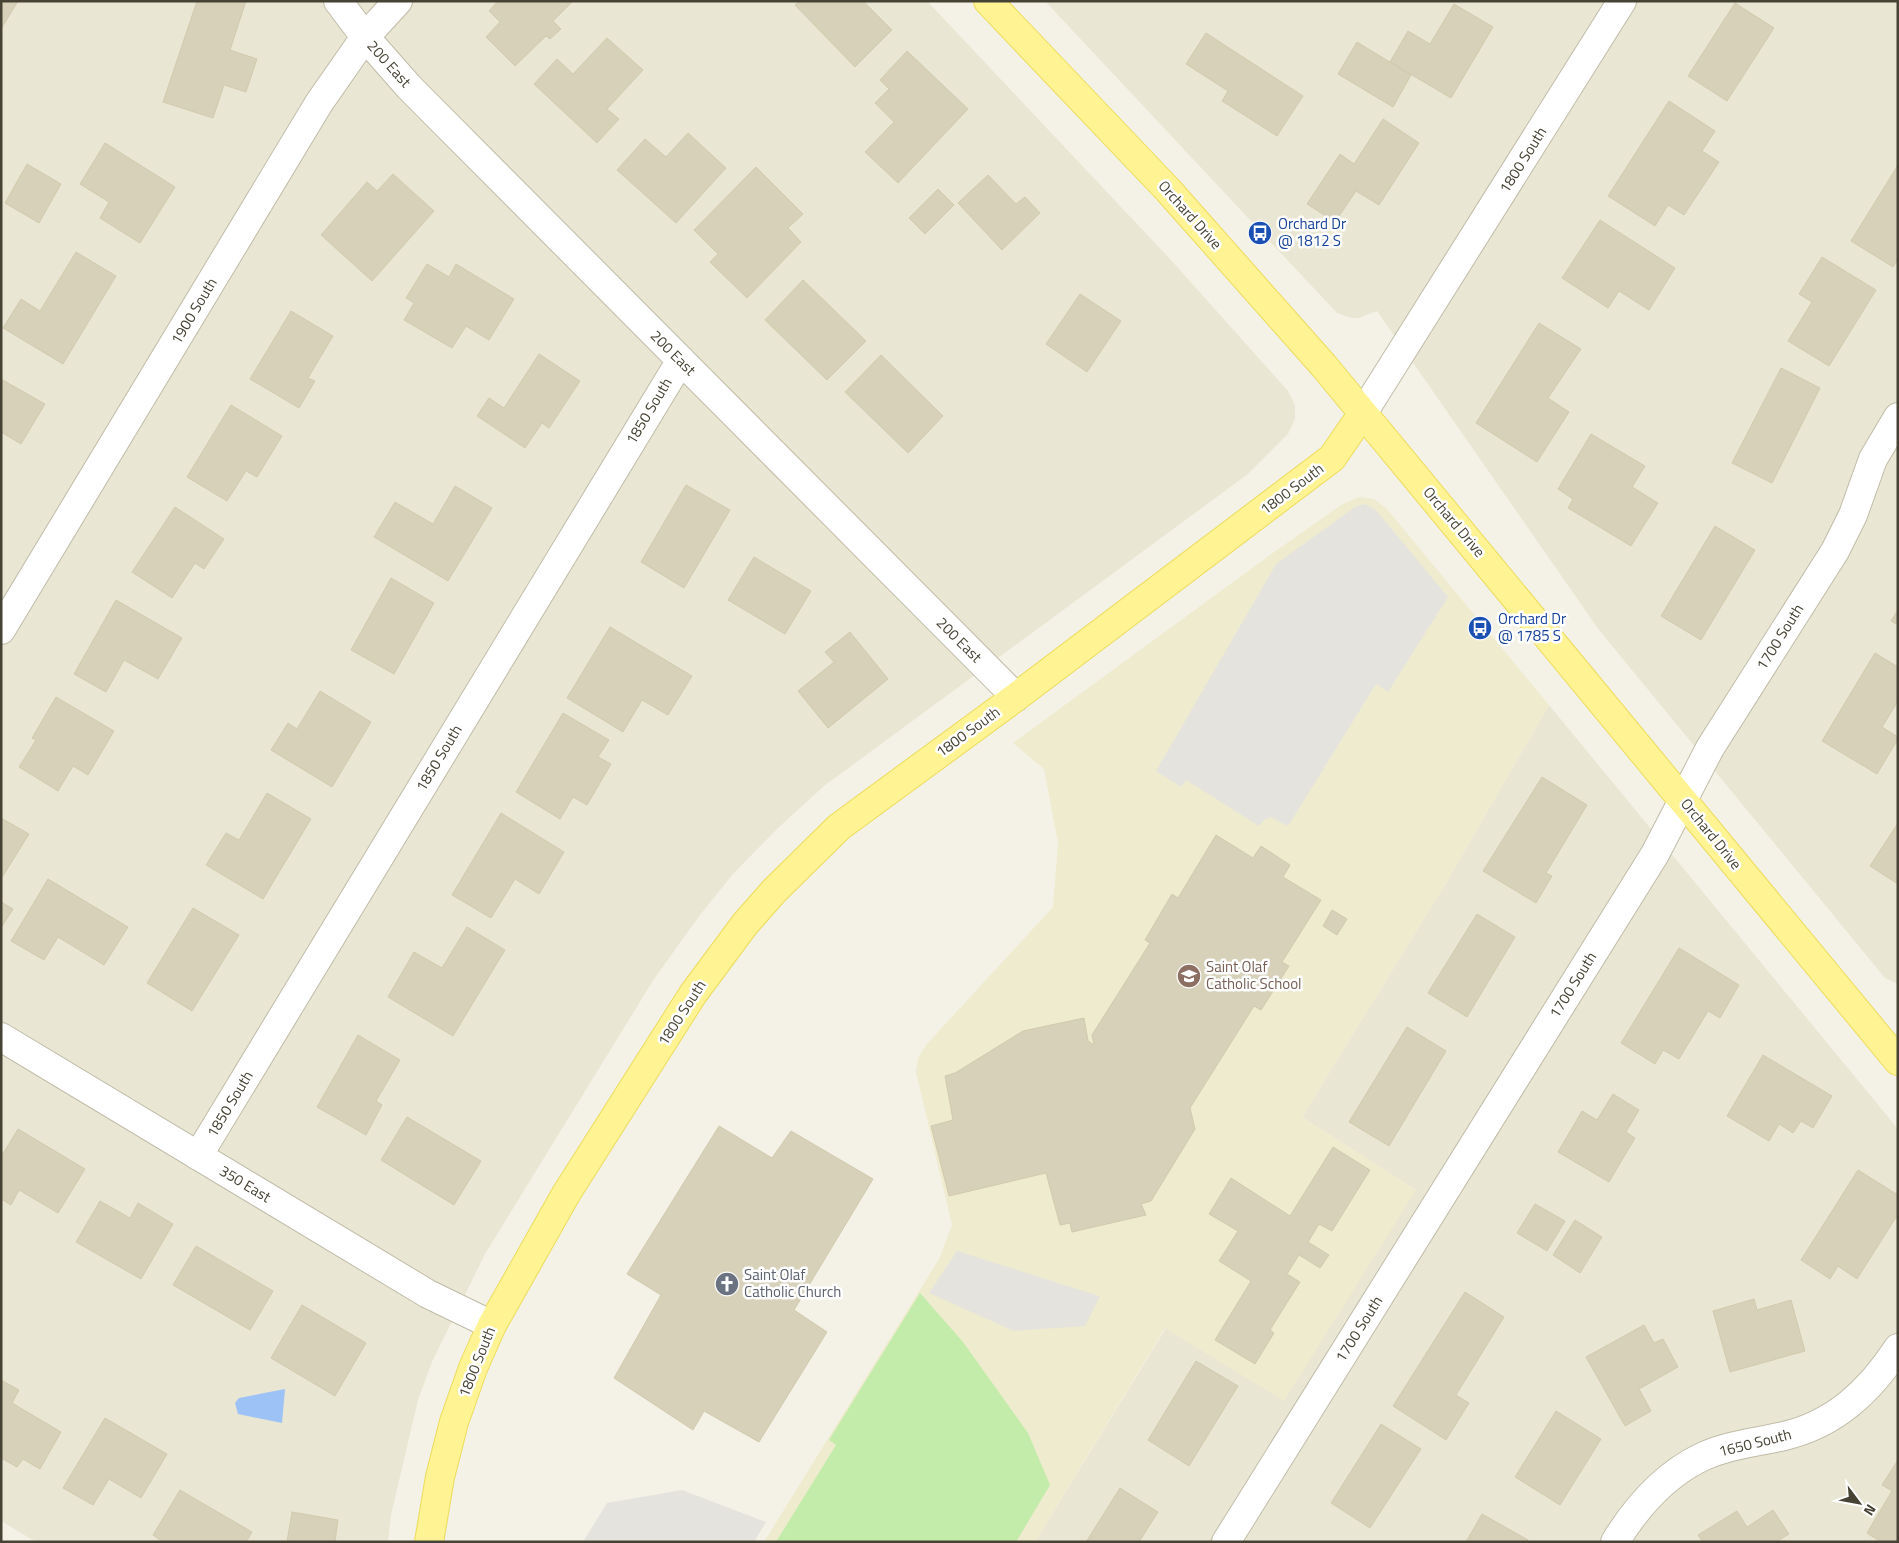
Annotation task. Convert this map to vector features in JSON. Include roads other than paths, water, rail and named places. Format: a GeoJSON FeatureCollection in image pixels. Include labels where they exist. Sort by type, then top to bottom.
{"type":"FeatureCollection","features":[{"type":"Feature","properties":{"kind":"main road","name":"Orchard Drive"},"geometry":{"type":"LineString","coordinates":[[988,1],[1180,203],[1364,413],[1682,799],[1895,1051]]}},
{"type":"Feature","properties":{"kind":"main road","name":"1800 South"},"geometry":{"type":"LineString","coordinates":[[429,1542],[440,1477],[454,1422],[473,1368],[492,1325],[566,1194],[693,994],[745,924],[774,891],[839,827],[1016,697],[1332,458],[1364,413]]}},
{"type":"Feature","properties":{"kind":"street","name":"200 East"},"geometry":{"type":"LineString","coordinates":[[338,1],[365,37],[409,87],[1016,697]]}},
{"type":"Feature","properties":{"kind":"street","name":"1900 South"},"geometry":{"type":"LineString","coordinates":[[1,630],[319,103],[365,37],[398,1]]}},
{"type":"Feature","properties":{"kind":"street","name":"1800 South"},"geometry":{"type":"LineString","coordinates":[[1364,413],[1622,1]]}},
{"type":"Feature","properties":{"kind":"street","name":"1850 South"},"geometry":{"type":"LineString","coordinates":[[198,1156],[680,360]]}},
{"type":"Feature","properties":{"kind":"street","name":"1700 South"},"geometry":{"type":"LineString","coordinates":[[1226,1542],[1655,854],[1710,748],[1835,551],[1853,515],[1873,459],[1898,417]]}},
{"type":"Feature","properties":{"kind":"street","name":"350 East"},"geometry":{"type":"LineString","coordinates":[[1,1037],[428,1294],[492,1325]]}},
{"type":"Feature","properties":{"kind":"street","name":"1650 South"},"geometry":{"type":"LineString","coordinates":[[1615,1542],[1628,1520],[1651,1493],[1679,1471],[1703,1456],[1730,1447],[1787,1435],[1815,1426],[1841,1411],[1864,1392],[1884,1370],[1898,1348]]}},
{"type":"Feature","properties":{"kind":"water"},"geometry":{"type":"Polygon","coordinates":[[[285,1389],[282,1423],[238,1414],[235,1403],[239,1398],[285,1389]]]}},
{"type":"Feature","properties":{"kind":"place","name":"Orchard Dr @ 1812 S"},"geometry":{"type":"Point","coordinates":[1260,233]}},
{"type":"Feature","properties":{"kind":"place","name":"Orchard Dr @ 1785 S"},"geometry":{"type":"Point","coordinates":[1480,628]}},
{"type":"Feature","properties":{"kind":"place","name":"Saint Olaf Catholic School"},"geometry":{"type":"Point","coordinates":[1189,976]}},
{"type":"Feature","properties":{"kind":"place","name":"Saint Olaf Catholic Church"},"geometry":{"type":"Point","coordinates":[727,1284]}}]}
